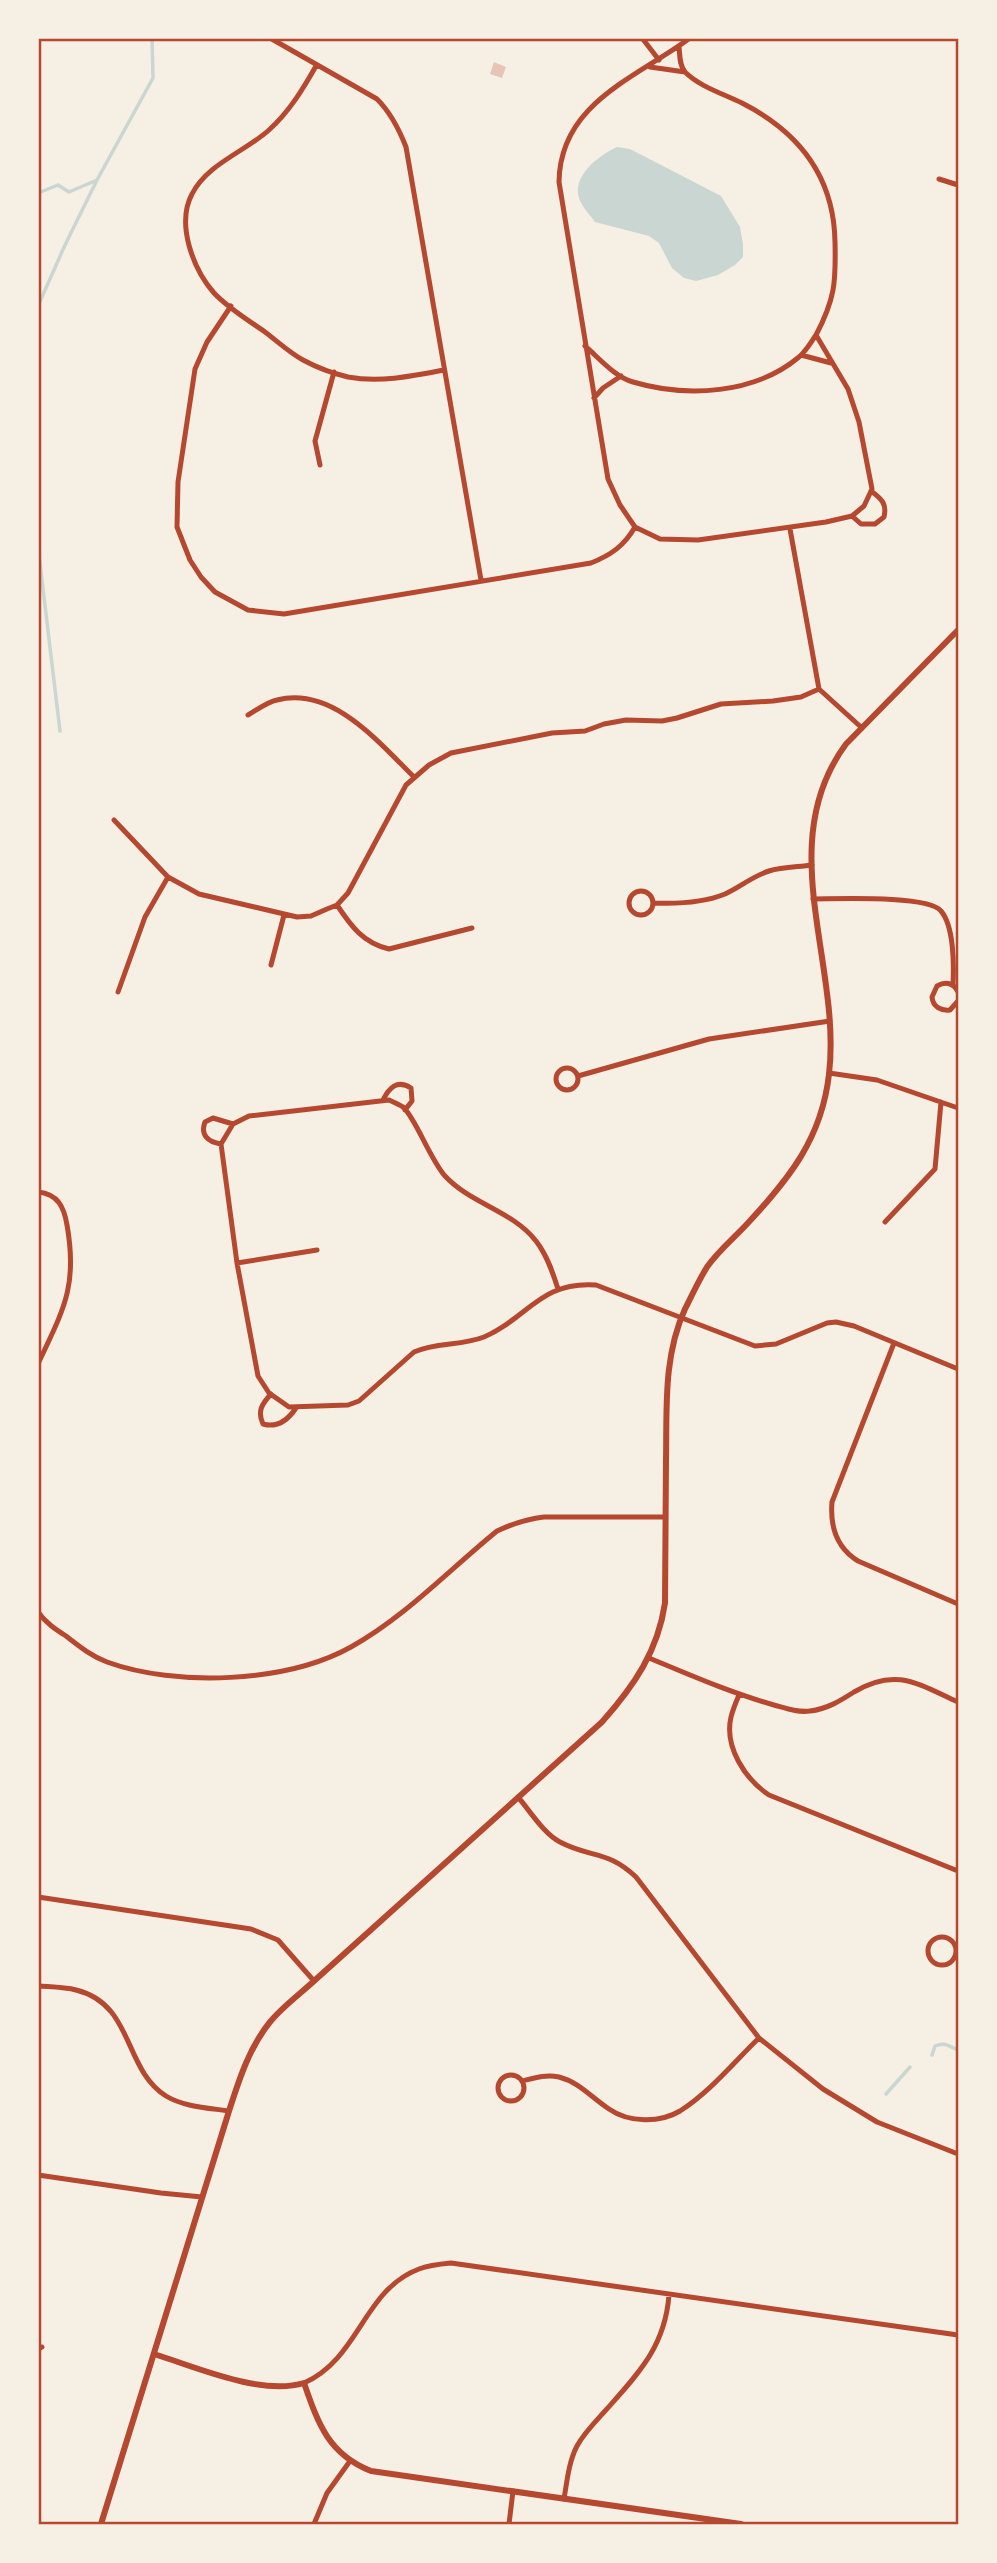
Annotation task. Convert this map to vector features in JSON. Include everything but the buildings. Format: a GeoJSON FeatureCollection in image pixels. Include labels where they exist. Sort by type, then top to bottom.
{"type":"FeatureCollection","features":[{"type":"Feature","properties":{"kind":"street"},"geometry":{"type":"LineString","coordinates":[[270,38],[377,99],[401,134],[406,147],[481,580]]}},
{"type":"Feature","properties":{"kind":"street"},"geometry":{"type":"LineString","coordinates":[[642,38],[659,60]]}},
{"type":"Feature","properties":{"kind":"street"},"geometry":{"type":"LineString","coordinates":[[690,38],[649,67],[618,84],[593,104],[576,127],[562,156],[559,182],[608,479],[620,505],[635,527],[660,539],[683,541],[789,529],[852,516],[864,506],[871,491],[865,448],[855,408],[848,389],[816,335]]}},
{"type":"Feature","properties":{"kind":"street"},"geometry":{"type":"LineString","coordinates":[[679,46],[685,72]]}},
{"type":"Feature","properties":{"kind":"street"},"geometry":{"type":"LineString","coordinates":[[316,66],[302,91],[268,132],[215,169],[192,193],[186,212],[191,251],[200,271],[215,293],[304,361],[347,377],[381,379],[443,370]]}},
{"type":"Feature","properties":{"kind":"street"},"geometry":{"type":"LineString","coordinates":[[585,346],[632,382],[682,390],[726,389],[777,372],[801,355],[816,335],[832,302],[836,272],[834,226],[829,199],[820,174],[803,149],[779,125],[685,72],[649,67]]}},
{"type":"Feature","properties":{"kind":"street"},"geometry":{"type":"LineString","coordinates":[[939,179],[958,185]]}},
{"type":"Feature","properties":{"kind":"street"},"geometry":{"type":"LineString","coordinates":[[231,306],[207,342],[195,369],[178,482],[177,527],[190,560],[215,592],[248,610],[285,614],[591,563],[605,558],[625,543],[635,527]]}},
{"type":"Feature","properties":{"kind":"street"},"geometry":{"type":"LineString","coordinates":[[801,355],[831,363]]}},
{"type":"Feature","properties":{"kind":"street"},"geometry":{"type":"LineString","coordinates":[[320,465],[315,441],[334,372]]}},
{"type":"Feature","properties":{"kind":"street"},"geometry":{"type":"LineString","coordinates":[[594,398],[621,376]]}},
{"type":"Feature","properties":{"kind":"street"},"geometry":{"type":"LineString","coordinates":[[852,516],[861,524],[875,524],[884,517],[886,508],[881,498],[871,491]]}},
{"type":"Feature","properties":{"kind":"street"},"geometry":{"type":"LineString","coordinates":[[789,529],[820,689],[862,728]]}},
{"type":"Feature","properties":{"kind":"street"},"geometry":{"type":"LineString","coordinates":[[101,2525],[229,2111],[245,2066],[260,2037],[271,2021],[314,1981],[602,1722],[628,1693],[649,1658],[660,1631],[665,1603],[667,1371],[681,1319],[707,1267],[774,1195],[804,1155],[820,1114],[830,1073],[830,1021],[813,899],[812,865],[816,813],[826,777],[840,752],[958,630]]}},
{"type":"Feature","properties":{"kind":"street"},"geometry":{"type":"LineString","coordinates":[[114,820],[168,877],[199,894],[284,915],[311,916],[337,905],[348,893],[399,796],[414,777],[440,758],[467,748],[552,733],[586,731],[626,720],[662,721],[721,704],[801,697],[820,689]]}},
{"type":"Feature","properties":{"kind":"street"},"geometry":{"type":"LineString","coordinates":[[248,716],[275,700],[310,699],[353,719],[414,777]]}},
{"type":"Feature","properties":{"kind":"street"},"geometry":{"type":"LineString","coordinates":[[654,904],[709,899],[773,870],[812,865]]}},
{"type":"Feature","properties":{"kind":"street"},"geometry":{"type":"LineString","coordinates":[[118,992],[145,917],[168,877]]}},
{"type":"Feature","properties":{"kind":"street"},"geometry":{"type":"LineString","coordinates":[[643,892],[651,895],[654,904],[649,911],[639,915],[632,911],[629,903],[634,894],[643,892]]}},
{"type":"Feature","properties":{"kind":"street"},"geometry":{"type":"LineString","coordinates":[[813,899],[922,901],[940,908],[947,919],[954,962],[953,985],[958,992]]}},
{"type":"Feature","properties":{"kind":"street"},"geometry":{"type":"LineString","coordinates":[[337,905],[360,936],[377,947],[389,949],[472,928]]}},
{"type":"Feature","properties":{"kind":"street"},"geometry":{"type":"LineString","coordinates":[[271,965],[284,915]]}},
{"type":"Feature","properties":{"kind":"street"},"geometry":{"type":"LineString","coordinates":[[953,985],[945,983],[937,986],[933,1001],[937,1008],[946,1010],[954,1007],[958,1001]]}},
{"type":"Feature","properties":{"kind":"street"},"geometry":{"type":"LineString","coordinates":[[578,1076],[709,1040],[830,1021]]}},
{"type":"Feature","properties":{"kind":"street"},"geometry":{"type":"LineString","coordinates":[[566,1068],[578,1076],[579,1081],[567,1090],[562,1089],[556,1080],[558,1072],[566,1068]]}},
{"type":"Feature","properties":{"kind":"street"},"geometry":{"type":"LineString","coordinates":[[830,1073],[877,1080],[958,1108]]}},
{"type":"Feature","properties":{"kind":"street"},"geometry":{"type":"LineString","coordinates":[[383,1100],[391,1087],[405,1085],[411,1088],[412,1101],[405,1110]]}},
{"type":"Feature","properties":{"kind":"street"},"geometry":{"type":"LineString","coordinates":[[558,1289],[551,1267],[536,1241],[518,1223],[470,1196],[446,1177],[428,1153],[405,1110],[389,1100],[250,1116],[233,1124],[221,1144],[237,1263],[258,1376],[271,1394],[284,1404],[296,1408],[348,1405],[359,1401],[414,1352],[425,1347],[483,1337],[508,1323],[537,1300],[558,1289],[582,1284],[596,1286],[755,1346],[776,1344],[827,1323],[836,1322],[854,1326],[958,1369]]}},
{"type":"Feature","properties":{"kind":"street"},"geometry":{"type":"LineString","coordinates":[[885,1222],[934,1169],[941,1102]]}},
{"type":"Feature","properties":{"kind":"street"},"geometry":{"type":"LineString","coordinates":[[221,1144],[211,1142],[205,1137],[202,1129],[205,1122],[213,1118],[233,1124]]}},
{"type":"Feature","properties":{"kind":"street"},"geometry":{"type":"LineString","coordinates":[[38,1192],[50,1195],[64,1207],[72,1271],[65,1303],[38,1364]]}},
{"type":"Feature","properties":{"kind":"street"},"geometry":{"type":"LineString","coordinates":[[237,1263],[317,1250]]}},
{"type":"Feature","properties":{"kind":"street"},"geometry":{"type":"LineString","coordinates":[[894,1343],[832,1502],[833,1525],[849,1555],[858,1561],[958,1604]]}},
{"type":"Feature","properties":{"kind":"street"},"geometry":{"type":"LineString","coordinates":[[271,1394],[261,1406],[259,1416],[262,1424],[271,1426],[282,1422],[290,1417],[296,1408]]}},
{"type":"Feature","properties":{"kind":"street"},"geometry":{"type":"LineString","coordinates":[[38,1612],[45,1622],[86,1651],[125,1667],[172,1675],[218,1678],[260,1675],[329,1658],[352,1646],[395,1619],[497,1531],[511,1524],[544,1517],[665,1517]]}},
{"type":"Feature","properties":{"kind":"street"},"geometry":{"type":"LineString","coordinates":[[38,1627],[45,1622]]}},
{"type":"Feature","properties":{"kind":"street"},"geometry":{"type":"LineString","coordinates":[[649,1658],[739,1695],[791,1710],[808,1712],[827,1707],[871,1682],[885,1678],[900,1678],[958,1702]]}},
{"type":"Feature","properties":{"kind":"street"},"geometry":{"type":"LineString","coordinates":[[739,1695],[730,1719],[732,1740],[737,1759],[754,1785],[769,1795],[958,1871]]}},
{"type":"Feature","properties":{"kind":"street"},"geometry":{"type":"LineString","coordinates":[[518,1797],[559,1842],[610,1858],[627,1869],[650,1893],[759,2038],[823,2089],[877,2122],[958,2154]]}},
{"type":"Feature","properties":{"kind":"street"},"geometry":{"type":"LineString","coordinates":[[38,1897],[251,1929],[278,1940],[314,1981]]}},
{"type":"Feature","properties":{"kind":"street"},"geometry":{"type":"LineString","coordinates":[[952,1940],[958,1933]]}},
{"type":"Feature","properties":{"kind":"street"},"geometry":{"type":"LineString","coordinates":[[943,1937],[952,1940],[957,1948],[953,1961],[941,1966],[932,1962],[928,1953],[930,1943],[943,1937]]}},
{"type":"Feature","properties":{"kind":"street"},"geometry":{"type":"LineString","coordinates":[[38,1986],[75,1989],[99,2000],[122,2025],[145,2076],[167,2096],[183,2103],[229,2111]]}},
{"type":"Feature","properties":{"kind":"street"},"geometry":{"type":"LineString","coordinates":[[522,2081],[524,2089],[518,2099],[506,2099],[500,2093],[499,2085],[503,2078],[515,2076],[522,2081],[544,2076],[558,2077],[583,2089],[617,2113],[654,2120],[678,2113],[693,2102],[759,2038]]}},
{"type":"Feature","properties":{"kind":"street"},"geometry":{"type":"LineString","coordinates":[[38,2175],[202,2197]]}},
{"type":"Feature","properties":{"kind":"street"},"geometry":{"type":"LineString","coordinates":[[153,2354],[249,2384],[283,2387],[304,2383],[326,2371],[343,2354],[389,2287],[418,2269],[451,2263],[958,2335]]}},
{"type":"Feature","properties":{"kind":"street"},"geometry":{"type":"LineString","coordinates":[[564,2499],[568,2472],[576,2448],[657,2347],[668,2315],[669,2295]]}},
{"type":"Feature","properties":{"kind":"street"},"geometry":{"type":"LineString","coordinates":[[304,2383],[328,2440],[336,2451],[349,2461],[371,2471],[705,2522],[741,2525]]}},
{"type":"Feature","properties":{"kind":"street"},"geometry":{"type":"LineString","coordinates":[[314,2525],[327,2493],[349,2461]]}},
{"type":"Feature","properties":{"kind":"street"},"geometry":{"type":"LineString","coordinates":[[509,2525],[513,2491]]}},
{"type":"Feature","properties":{"kind":"shaded area"},"geometry":{"type":"Polygon","coordinates":[[[617,147],[630,149],[721,196],[740,227],[743,257],[718,275],[696,281],[684,278],[672,268],[659,243],[649,236],[595,222],[579,198],[579,182],[595,161],[617,147]]]}},
{"type":"Feature","properties":{"kind":"waterway"},"geometry":{"type":"LineString","coordinates":[[38,306],[97,180],[153,78],[152,38]]}},
{"type":"Feature","properties":{"kind":"waterway"},"geometry":{"type":"LineString","coordinates":[[38,193],[58,185],[69,192],[97,180]]}},
{"type":"Feature","properties":{"kind":"waterway"},"geometry":{"type":"LineString","coordinates":[[38,547],[60,731]]}},
{"type":"Feature","properties":{"kind":"waterway"},"geometry":{"type":"LineString","coordinates":[[932,2055],[935,2046],[942,2044],[958,2050]]}},
{"type":"Feature","properties":{"kind":"waterway"},"geometry":{"type":"LineString","coordinates":[[886,2094],[910,2067]]}}]}
